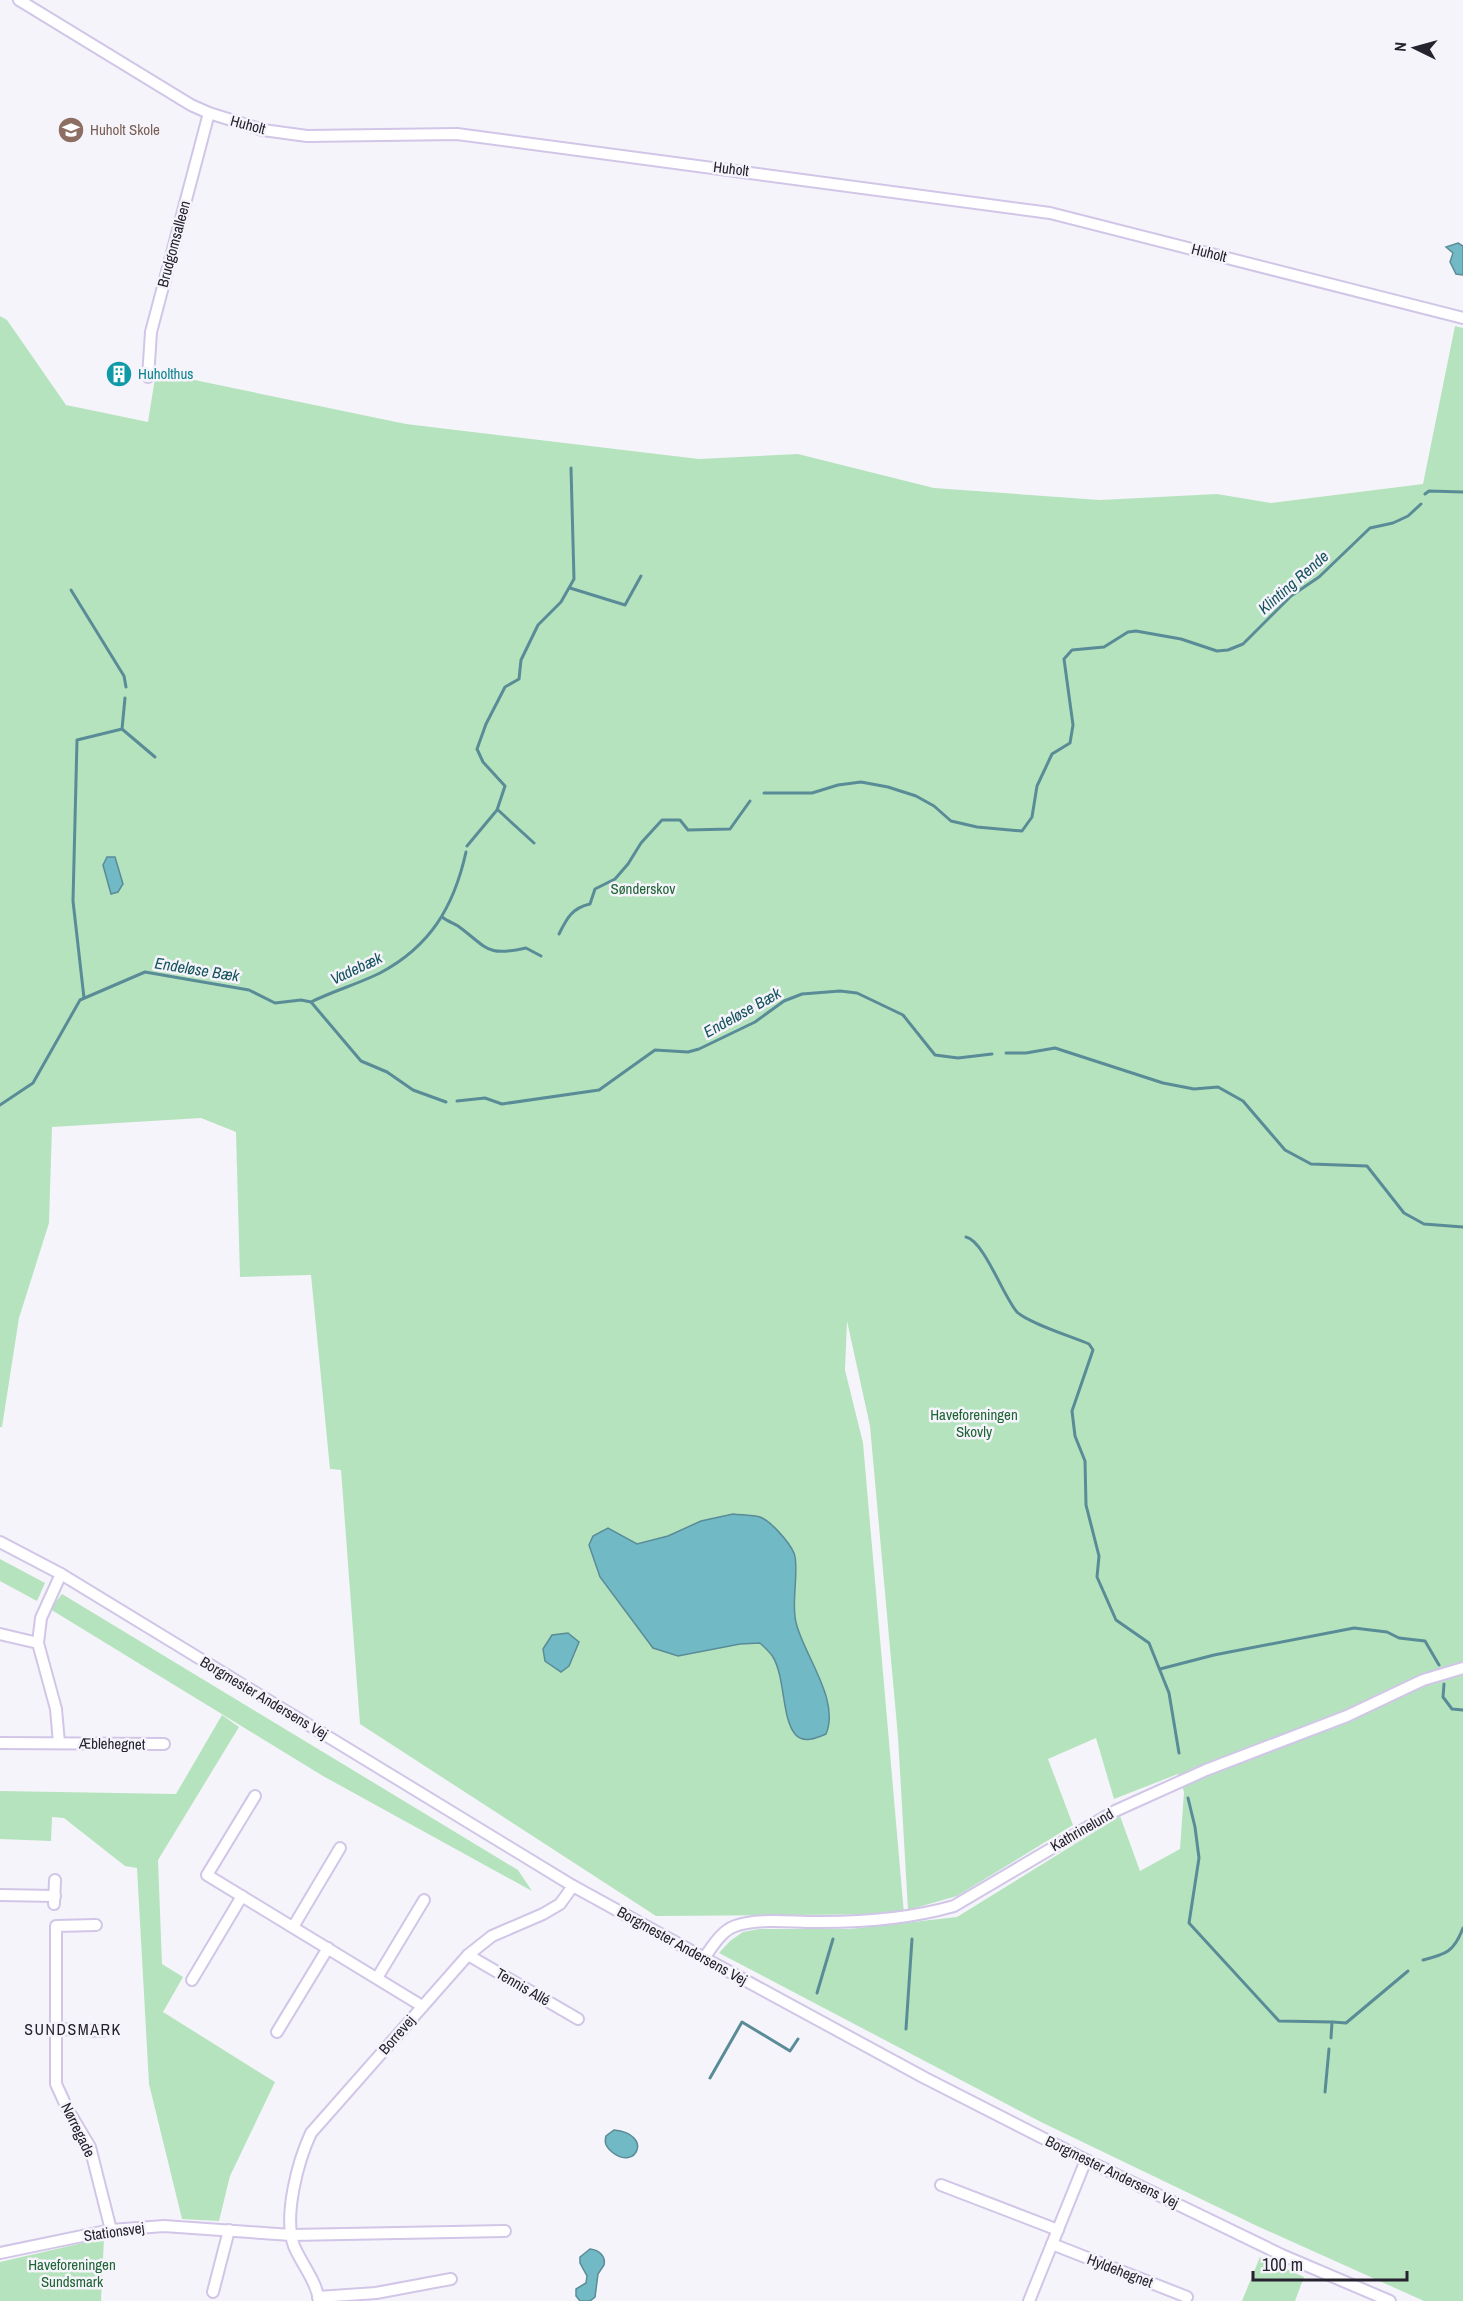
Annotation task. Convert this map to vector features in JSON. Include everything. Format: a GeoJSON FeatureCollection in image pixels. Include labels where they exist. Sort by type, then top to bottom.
{"type":"FeatureCollection","features":[{"type":"Feature","properties":{"kind":"street","name":"Huholt"},"geometry":{"type":"LineString","coordinates":[[19,0],[191,105],[263,130],[307,136],[457,134],[1050,213],[1463,318]]}},
{"type":"Feature","properties":{"kind":"street","name":"Brudgomsalleen"},"geometry":{"type":"LineString","coordinates":[[147,377],[151,332],[209,113]]}},
{"type":"Feature","properties":{"kind":"street","name":"Borgmester Andersens Vej"},"geometry":{"type":"LineString","coordinates":[[0,1542],[61,1574],[573,1886],[704,1958],[925,2078],[1086,2160],[1282,2255],[1390,2301]]}},
{"type":"Feature","properties":{"kind":"street","name":"Æblehegnet"},"geometry":{"type":"LineString","coordinates":[[59,1743],[56,1709],[38,1643],[40,1618],[61,1574]]}},
{"type":"Feature","properties":{"kind":"street"},"geometry":{"type":"LineString","coordinates":[[0,1634],[38,1643]]}},
{"type":"Feature","properties":{"kind":"street","name":"Kathrinelund"},"geometry":{"type":"LineString","coordinates":[[704,1958],[721,1935],[734,1926],[752,1923],[873,1919],[928,1913],[954,1906],[1115,1811],[1206,1770],[1347,1716],[1423,1680],[1463,1668]]}},
{"type":"Feature","properties":{"kind":"street","name":"Æblehegnet"},"geometry":{"type":"LineString","coordinates":[[0,1743],[164,1744]]}},
{"type":"Feature","properties":{"kind":"street"},"geometry":{"type":"LineString","coordinates":[[255,1796],[207,1875],[422,2006]]}},
{"type":"Feature","properties":{"kind":"street"},"geometry":{"type":"LineString","coordinates":[[292,1927],[340,1848]]}},
{"type":"Feature","properties":{"kind":"street"},"geometry":{"type":"LineString","coordinates":[[0,1894],[55,1900],[55,1880]]}},
{"type":"Feature","properties":{"kind":"street","name":"Borrevej"},"geometry":{"type":"LineString","coordinates":[[451,2278],[376,2293],[319,2299],[291,2235],[291,2210],[302,2152],[311,2133],[468,1955],[492,1936],[543,1914],[560,1904],[573,1886]]}},
{"type":"Feature","properties":{"kind":"street"},"geometry":{"type":"LineString","coordinates":[[192,1980],[242,1896]]}},
{"type":"Feature","properties":{"kind":"street"},"geometry":{"type":"LineString","coordinates":[[377,1978],[424,1900]]}},
{"type":"Feature","properties":{"kind":"street","name":"Nørregade"},"geometry":{"type":"LineString","coordinates":[[96,1925],[56,1926],[57,2084],[68,2110],[90,2147],[111,2230]]}},
{"type":"Feature","properties":{"kind":"street"},"geometry":{"type":"LineString","coordinates":[[277,2032],[328,1948]]}},
{"type":"Feature","properties":{"kind":"street","name":"Tennis Allé"},"geometry":{"type":"LineString","coordinates":[[468,1955],[578,2019]]}},
{"type":"Feature","properties":{"kind":"street"},"geometry":{"type":"LineString","coordinates":[[56,2029],[102,2031]]}},
{"type":"Feature","properties":{"kind":"street"},"geometry":{"type":"LineString","coordinates":[[1029,2301],[1086,2160]]}},
{"type":"Feature","properties":{"kind":"street"},"geometry":{"type":"LineString","coordinates":[[941,2185],[1058,2229]]}},
{"type":"Feature","properties":{"kind":"street","name":"Stationsvej"},"geometry":{"type":"LineString","coordinates":[[0,2253],[111,2230],[164,2226],[291,2235]]}},
{"type":"Feature","properties":{"kind":"street"},"geometry":{"type":"LineString","coordinates":[[213,2292],[229,2230]]}},
{"type":"Feature","properties":{"kind":"street"},"geometry":{"type":"LineString","coordinates":[[291,2235],[505,2231]]}},
{"type":"Feature","properties":{"kind":"street","name":"Hyldehegnet"},"geometry":{"type":"LineString","coordinates":[[1052,2244],[1187,2297]]}},
{"type":"Feature","properties":{"kind":"green space","name":"Sønderskov"},"geometry":{"type":"Polygon","coordinates":[[[0,316],[7,320],[66,405],[148,422],[156,372],[406,424],[699,459],[798,454],[934,488],[1100,500],[1217,494],[1271,503],[1423,484],[1455,326],[1463,328],[1463,2301],[1424,2301],[1255,2225],[1041,2122],[719,1953],[743,1932],[759,1929],[850,1929],[957,1917],[1120,1816],[1140,1871],[1180,1849],[1184,1792],[1178,1774],[1114,1799],[1096,1738],[1048,1759],[1073,1825],[957,1896],[908,1910],[898,1737],[870,1426],[847,1321],[845,1370],[863,1443],[904,1914],[656,1916],[360,1724],[341,1470],[330,1469],[311,1275],[240,1277],[236,1132],[201,1118],[52,1127],[49,1223],[19,1318],[2,1427],[0,1427],[0,316]]]}},
{"type":"Feature","properties":{"kind":"green space"},"geometry":{"type":"Polygon","coordinates":[[[0,1559],[45,1583],[37,1601],[0,1581],[0,1559]]]}},
{"type":"Feature","properties":{"kind":"green space"},"geometry":{"type":"Polygon","coordinates":[[[62,1594],[518,1870],[532,1891],[323,1776],[50,1609],[62,1594]]]}},
{"type":"Feature","properties":{"kind":"green space"},"geometry":{"type":"Polygon","coordinates":[[[222,1715],[239,1727],[158,1860],[162,1964],[183,1977],[163,2012],[275,2082],[230,2176],[219,2221],[182,2219],[149,2084],[137,1868],[125,1866],[64,1818],[52,1817],[51,1841],[0,1839],[0,1791],[176,1794],[222,1715]]]}},
{"type":"Feature","properties":{"kind":"green space","name":"Haveforeningen Sundsmark"},"geometry":{"type":"Polygon","coordinates":[[[104,2238],[101,2301],[0,2301],[0,2262],[104,2238]]]}},
{"type":"Feature","properties":{"kind":"green space"},"geometry":{"type":"Polygon","coordinates":[[[1260,2257],[1304,2277],[1295,2301],[1242,2301],[1260,2257]]]}},
{"type":"Feature","properties":{"kind":"water"},"geometry":{"type":"Polygon","coordinates":[[[1458,243],[1463,246],[1463,275],[1456,274],[1450,262],[1453,253],[1446,247],[1458,243]]]}},
{"type":"Feature","properties":{"kind":"water"},"geometry":{"type":"Polygon","coordinates":[[[107,857],[115,857],[123,884],[118,892],[111,894],[103,865],[107,857]]]}},
{"type":"Feature","properties":{"kind":"water"},"geometry":{"type":"Polygon","coordinates":[[[733,1514],[757,1516],[764,1519],[779,1532],[794,1553],[796,1567],[794,1608],[797,1626],[829,1708],[826,1734],[822,1736],[802,1739],[795,1734],[788,1718],[777,1665],[772,1655],[760,1643],[740,1644],[678,1656],[653,1648],[600,1577],[589,1545],[593,1536],[608,1528],[637,1544],[668,1536],[701,1521],[733,1514]]]}},
{"type":"Feature","properties":{"kind":"water"},"geometry":{"type":"Polygon","coordinates":[[[568,1633],[579,1642],[569,1666],[561,1672],[545,1661],[543,1649],[552,1635],[568,1633]]]}},
{"type":"Feature","properties":{"kind":"water"},"geometry":{"type":"Polygon","coordinates":[[[614,2130],[634,2138],[637,2150],[634,2155],[628,2158],[621,2157],[608,2148],[605,2143],[606,2136],[614,2130]]]}},
{"type":"Feature","properties":{"kind":"water"},"geometry":{"type":"Polygon","coordinates":[[[590,2249],[601,2254],[604,2265],[598,2274],[595,2297],[590,2301],[580,2301],[576,2296],[576,2289],[586,2283],[587,2276],[580,2263],[580,2257],[590,2249]]]}},
{"type":"Feature","properties":{"kind":"waterway"},"geometry":{"type":"LineString","coordinates":[[467,846],[497,810],[505,786],[483,762],[477,749],[486,724],[505,687],[519,679],[521,660],[538,625],[561,602],[574,579],[571,468]]}},
{"type":"Feature","properties":{"kind":"waterway","name":"Klinting Rende"},"geometry":{"type":"LineString","coordinates":[[1425,494],[1429,491],[1463,492]]}},
{"type":"Feature","properties":{"kind":"waterway","name":"Klinting Rende"},"geometry":{"type":"LineString","coordinates":[[764,793],[812,793],[838,785],[861,782],[888,787],[916,796],[934,806],[951,821],[977,827],[1022,831],[1032,817],[1037,786],[1052,754],[1070,743],[1073,725],[1064,659],[1072,650],[1104,647],[1128,632],[1136,631],[1181,639],[1217,651],[1228,650],[1243,644],[1291,596],[1319,577],[1370,528],[1393,523],[1408,516],[1421,504]]}},
{"type":"Feature","properties":{"kind":"waterway"},"geometry":{"type":"LineString","coordinates":[[570,588],[625,605],[641,576]]}},
{"type":"Feature","properties":{"kind":"waterway"},"geometry":{"type":"LineString","coordinates":[[71,590],[124,676],[126,687]]}},
{"type":"Feature","properties":{"kind":"waterway"},"geometry":{"type":"LineString","coordinates":[[84,998],[73,901],[77,740],[122,729],[125,698]]}},
{"type":"Feature","properties":{"kind":"waterway"},"geometry":{"type":"LineString","coordinates":[[122,729],[155,757]]}},
{"type":"Feature","properties":{"kind":"waterway","name":"Klinting Rende"},"geometry":{"type":"LineString","coordinates":[[559,934],[571,914],[590,904],[595,889],[615,879],[641,843],[662,820],[680,820],[688,830],[730,829],[750,801]]}},
{"type":"Feature","properties":{"kind":"waterway"},"geometry":{"type":"LineString","coordinates":[[498,810],[534,843]]}},
{"type":"Feature","properties":{"kind":"waterway","name":"Vadebæk"},"geometry":{"type":"LineString","coordinates":[[311,1002],[380,973],[413,950],[438,923],[447,907],[455,890],[466,852]]}},
{"type":"Feature","properties":{"kind":"waterway","name":"Klinting Rende"},"geometry":{"type":"LineString","coordinates":[[442,917],[488,949],[513,951],[526,948],[541,956]]}},
{"type":"Feature","properties":{"kind":"waterway","name":"Endeløse Bæk"},"geometry":{"type":"LineString","coordinates":[[0,1105],[33,1083],[80,1000],[145,972],[249,990],[275,1003],[301,1000],[311,1002],[361,1061],[387,1072],[413,1090],[446,1102]]}},
{"type":"Feature","properties":{"kind":"waterway","name":"Endeløse Bæk"},"geometry":{"type":"LineString","coordinates":[[457,1101],[485,1098],[502,1104],[599,1090],[655,1050],[688,1052],[699,1049],[755,1022],[784,1001],[802,994],[840,991],[857,993],[903,1015],[935,1055],[958,1058],[992,1054]]}},
{"type":"Feature","properties":{"kind":"waterway","name":"Endeløse Bæk"},"geometry":{"type":"LineString","coordinates":[[1006,1053],[1026,1053],[1055,1048],[1163,1083],[1194,1089],[1218,1087],[1243,1101],[1285,1150],[1311,1164],[1367,1166],[1404,1213],[1424,1224],[1463,1227]]}},
{"type":"Feature","properties":{"kind":"waterway"},"geometry":{"type":"LineString","coordinates":[[966,1237],[980,1248],[1017,1312],[1040,1325],[1089,1344],[1093,1350],[1072,1411],[1075,1436],[1085,1461],[1086,1505],[1099,1556],[1097,1577],[1116,1620],[1149,1643],[1169,1693],[1179,1753]]}},
{"type":"Feature","properties":{"kind":"waterway"},"geometry":{"type":"LineString","coordinates":[[1160,1669],[1214,1655],[1354,1628],[1387,1632],[1399,1638],[1425,1641],[1439,1665]]}},
{"type":"Feature","properties":{"kind":"waterway"},"geometry":{"type":"LineString","coordinates":[[1444,1684],[1443,1697],[1452,1709],[1463,1710]]}},
{"type":"Feature","properties":{"kind":"waterway"},"geometry":{"type":"LineString","coordinates":[[1188,1798],[1199,1858],[1189,1923],[1279,2021],[1332,2022],[1331,2038]]}},
{"type":"Feature","properties":{"kind":"waterway"},"geometry":{"type":"LineString","coordinates":[[1423,1960],[1448,1951],[1463,1928]]}},
{"type":"Feature","properties":{"kind":"waterway"},"geometry":{"type":"LineString","coordinates":[[817,1993],[833,1939]]}},
{"type":"Feature","properties":{"kind":"waterway"},"geometry":{"type":"LineString","coordinates":[[906,2029],[912,1939]]}},
{"type":"Feature","properties":{"kind":"waterway"},"geometry":{"type":"LineString","coordinates":[[1333,2022],[1346,2023],[1408,1971]]}},
{"type":"Feature","properties":{"kind":"waterway"},"geometry":{"type":"LineString","coordinates":[[710,2078],[742,2022],[790,2051],[798,2039]]}},
{"type":"Feature","properties":{"kind":"waterway"},"geometry":{"type":"LineString","coordinates":[[1325,2092],[1329,2049]]}},
{"type":"Feature","properties":{"kind":"place","name":"Huholt Skole"},"geometry":{"type":"Point","coordinates":[71,130]}},
{"type":"Feature","properties":{"kind":"place","name":"Huholthus"},"geometry":{"type":"Point","coordinates":[119,374]}},
{"type":"Feature","properties":{"kind":"district","name":"SUNDSMARK"},"geometry":{"type":"Point","coordinates":[73,2029]}},
{"type":"Feature","properties":{"kind":"park label","name":"Haveforeningen Skovly"},"geometry":{"type":"Point","coordinates":[974,1424]}}]}
